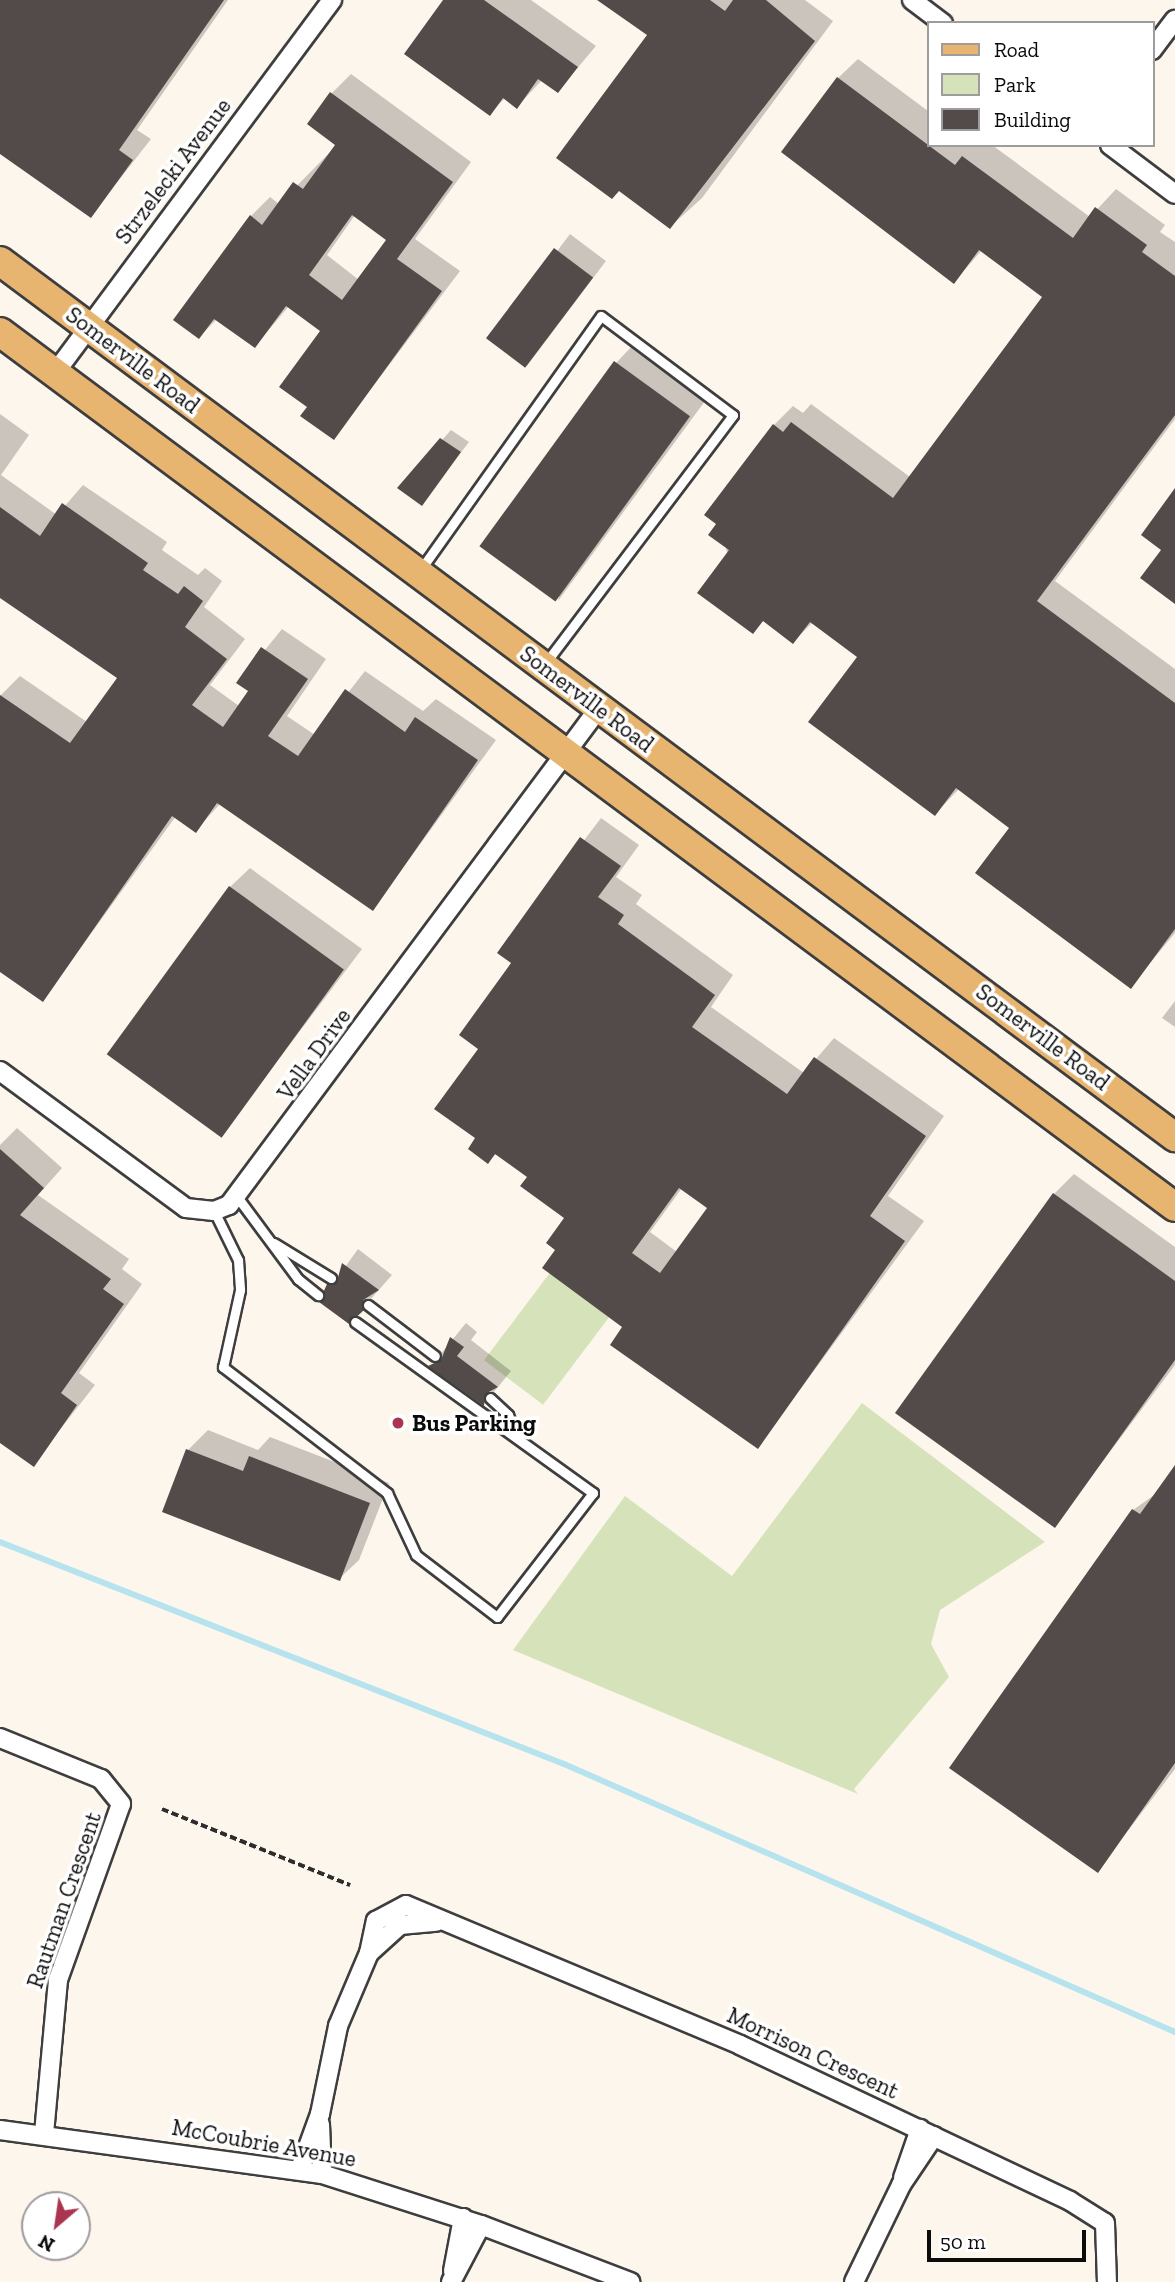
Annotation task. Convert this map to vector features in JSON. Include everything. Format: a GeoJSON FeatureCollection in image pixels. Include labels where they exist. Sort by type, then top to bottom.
{"type":"FeatureCollection","features":[{"type":"Feature","properties":{"kind":"main road","name":"Somerville Road"},"geometry":{"type":"LineString","coordinates":[[0,261],[1175,1137]]}},
{"type":"Feature","properties":{"kind":"main road"},"geometry":{"type":"LineString","coordinates":[[0,332],[1175,1207]]}},
{"type":"Feature","properties":{"kind":"street","name":"Strzelecki Avenue"},"geometry":{"type":"LineString","coordinates":[[55,373],[87,326],[332,0]]}},
{"type":"Feature","properties":{"kind":"street"},"geometry":{"type":"LineString","coordinates":[[912,0],[940,21]]}},
{"type":"Feature","properties":{"kind":"street"},"geometry":{"type":"LineString","coordinates":[[1154,47],[1175,20]]}},
{"type":"Feature","properties":{"kind":"street"},"geometry":{"type":"LineString","coordinates":[[1113,147],[1175,194]]}},
{"type":"Feature","properties":{"kind":"street","name":"Vella Drive"},"geometry":{"type":"LineString","coordinates":[[214,1211],[238,1198],[599,708]]}},
{"type":"Feature","properties":{"kind":"street"},"geometry":{"type":"LineString","coordinates":[[0,1071],[178,1203],[214,1211]]}},
{"type":"Feature","properties":{"kind":"street","name":"Rautman Crescent"},"geometry":{"type":"LineString","coordinates":[[0,1738],[101,1779],[121,1804],[58,1980],[36,2134]]}},
{"type":"Feature","properties":{"kind":"street","name":"Morrison Crescent"},"geometry":{"type":"LineString","coordinates":[[300,2169],[320,2114],[338,2026],[369,1953],[376,1921],[392,1908],[406,1905],[436,1922],[740,2045],[927,2133],[1105,2223],[1107,2282]]}},
{"type":"Feature","properties":{"kind":"street","name":"Morrison Crescent"},"geometry":{"type":"LineString","coordinates":[[320,2114],[322,2174]]}},
{"type":"Feature","properties":{"kind":"street","name":"McCoubrie Avenue"},"geometry":{"type":"LineString","coordinates":[[0,2130],[322,2174],[463,2218],[630,2282]]}},
{"type":"Feature","properties":{"kind":"street"},"geometry":{"type":"LineString","coordinates":[[854,2282],[927,2133]]}},
{"type":"Feature","properties":{"kind":"street"},"geometry":{"type":"LineString","coordinates":[[451,2280],[463,2218]]}},
{"type":"Feature","properties":{"kind":"street"},"geometry":{"type":"LineString","coordinates":[[451,2280],[481,2225]]}},
{"type":"Feature","properties":{"kind":"lane"},"geometry":{"type":"LineString","coordinates":[[418,573],[601,316],[733,415],[543,666]]}},
{"type":"Feature","properties":{"kind":"lane"},"geometry":{"type":"LineString","coordinates":[[238,1198],[270,1241],[318,1295]]}},
{"type":"Feature","properties":{"kind":"lane"},"geometry":{"type":"LineString","coordinates":[[214,1211],[238,1259],[240,1290],[223,1367],[387,1493],[416,1555],[497,1617],[593,1493],[516,1435],[472,1412],[355,1322]]}},
{"type":"Feature","properties":{"kind":"lane"},"geometry":{"type":"LineString","coordinates":[[270,1241],[331,1278]]}},
{"type":"Feature","properties":{"kind":"lane"},"geometry":{"type":"LineString","coordinates":[[368,1305],[435,1356]]}},
{"type":"Feature","properties":{"kind":"lane"},"geometry":{"type":"LineString","coordinates":[[490,1398],[508,1415],[516,1435]]}},
{"type":"Feature","properties":{"kind":"path"},"geometry":{"type":"LineString","coordinates":[[162,1810],[349,1885]]}},
{"type":"Feature","properties":{"kind":"green space"},"geometry":{"type":"Polygon","coordinates":[[[552,1270],[611,1315],[543,1405],[484,1360],[552,1270]]]}},
{"type":"Feature","properties":{"kind":"green space"},"geometry":{"type":"Polygon","coordinates":[[[862,1403],[1045,1542],[940,1610],[931,1644],[949,1677],[854,1789],[858,1794],[513,1650],[625,1496],[732,1576],[862,1403]]]}},
{"type":"Feature","properties":{"kind":"building"},"geometry":{"type":"Polygon","coordinates":[[[0,0],[224,0],[119,150],[133,160],[91,218],[0,154],[0,0]]]}},
{"type":"Feature","properties":{"kind":"building"},"geometry":{"type":"Polygon","coordinates":[[[443,0],[484,0],[578,67],[558,93],[538,79],[517,109],[503,98],[490,116],[404,54],[443,0]]]}},
{"type":"Feature","properties":{"kind":"building"},"geometry":{"type":"Polygon","coordinates":[[[597,0],[710,0],[725,11],[733,0],[766,0],[815,41],[670,229],[619,191],[612,199],[556,158],[647,35],[597,0]]]}},
{"type":"Feature","properties":{"kind":"building"},"geometry":{"type":"Polygon","coordinates":[[[837,77],[926,143],[926,147],[931,147],[955,165],[962,156],[1073,238],[1095,207],[1147,245],[1142,252],[1175,276],[1175,415],[1037,601],[1175,703],[1175,929],[1131,989],[975,873],[1009,828],[956,788],[935,816],[808,722],[857,657],[810,622],[793,644],[763,621],[753,634],[697,593],[729,550],[708,535],[716,524],[704,515],[773,424],[783,432],[791,422],[893,498],[1042,297],[979,250],[954,284],[781,152],[837,77]]]}},
{"type":"Feature","properties":{"kind":"building"},"geometry":{"type":"Polygon","coordinates":[[[330,92],[453,182],[397,259],[442,291],[334,440],[300,416],[307,407],[279,387],[320,331],[286,306],[255,348],[214,319],[199,339],[173,320],[250,215],[262,225],[293,182],[303,189],[335,145],[307,124],[330,92]],[[352,215],[309,275],[342,300],[386,240],[352,215]]]}},
{"type":"Feature","properties":{"kind":"building"},"geometry":{"type":"Polygon","coordinates":[[[554,248],[593,277],[525,368],[486,338],[554,248]]]}},
{"type":"Feature","properties":{"kind":"building"},"geometry":{"type":"Polygon","coordinates":[[[614,361],[690,416],[555,602],[479,546],[614,361]]]}},
{"type":"Feature","properties":{"kind":"building"},"geometry":{"type":"Polygon","coordinates":[[[440,438],[461,452],[422,506],[397,488],[440,438]]]}},
{"type":"Feature","properties":{"kind":"building"},"geometry":{"type":"Polygon","coordinates":[[[1175,488],[1175,604],[1140,578],[1161,550],[1141,535],[1175,488]]]}},
{"type":"Feature","properties":{"kind":"building"},"geometry":{"type":"Polygon","coordinates":[[[62,503],[148,563],[143,570],[178,594],[184,586],[203,601],[185,627],[227,659],[192,705],[223,727],[248,691],[236,683],[261,647],[308,679],[268,736],[298,756],[345,689],[405,732],[415,717],[478,760],[373,911],[217,803],[196,833],[172,816],[43,1002],[0,972],[0,695],[70,743],[117,678],[0,598],[0,507],[40,536],[62,503]]]}},
{"type":"Feature","properties":{"kind":"building"},"geometry":{"type":"Polygon","coordinates":[[[580,837],[621,866],[598,897],[624,915],[618,924],[715,995],[692,1027],[787,1094],[814,1057],[926,1136],[870,1216],[905,1241],[758,1449],[610,1345],[622,1327],[542,1268],[555,1250],[546,1243],[564,1218],[520,1186],[527,1177],[495,1154],[488,1164],[468,1149],[475,1138],[434,1109],[478,1049],[459,1035],[511,963],[497,953],[580,837]],[[679,1188],[632,1253],[660,1273],[707,1208],[679,1188]]]}},
{"type":"Feature","properties":{"kind":"building"},"geometry":{"type":"Polygon","coordinates":[[[229,886],[344,969],[222,1138],[107,1054],[229,886]]]}},
{"type":"Feature","properties":{"kind":"building"},"geometry":{"type":"Polygon","coordinates":[[[0,1149],[44,1188],[20,1215],[111,1279],[103,1289],[124,1304],[61,1393],[77,1405],[34,1467],[0,1443],[0,1149]]]}},
{"type":"Feature","properties":{"kind":"building"},"geometry":{"type":"Polygon","coordinates":[[[1053,1193],[1175,1281],[1175,1360],[1055,1528],[895,1413],[1053,1193]]]}},
{"type":"Feature","properties":{"kind":"building"},"geometry":{"type":"Polygon","coordinates":[[[342,1263],[379,1290],[363,1300],[364,1310],[349,1324],[319,1302],[327,1284],[337,1281],[342,1263]]]}},
{"type":"Feature","properties":{"kind":"building"},"geometry":{"type":"Polygon","coordinates":[[[450,1337],[464,1347],[457,1356],[498,1387],[485,1394],[484,1406],[428,1366],[441,1360],[450,1337]]]}},
{"type":"Feature","properties":{"kind":"building"},"geometry":{"type":"Polygon","coordinates":[[[186,1449],[243,1471],[249,1456],[370,1503],[340,1581],[162,1512],[186,1449]]]}},
{"type":"Feature","properties":{"kind":"building"},"geometry":{"type":"Polygon","coordinates":[[[1175,1465],[1175,1763],[1098,1873],[949,1768],[1132,1509],[1140,1514],[1175,1465]]]}},
{"type":"Feature","properties":{"kind":"waterway"},"geometry":{"type":"LineString","coordinates":[[0,1542],[564,1764],[1175,2032]]}},
{"type":"Feature","properties":{"kind":"place","name":"Bus Parking"},"geometry":{"type":"Point","coordinates":[398,1423]}}]}
